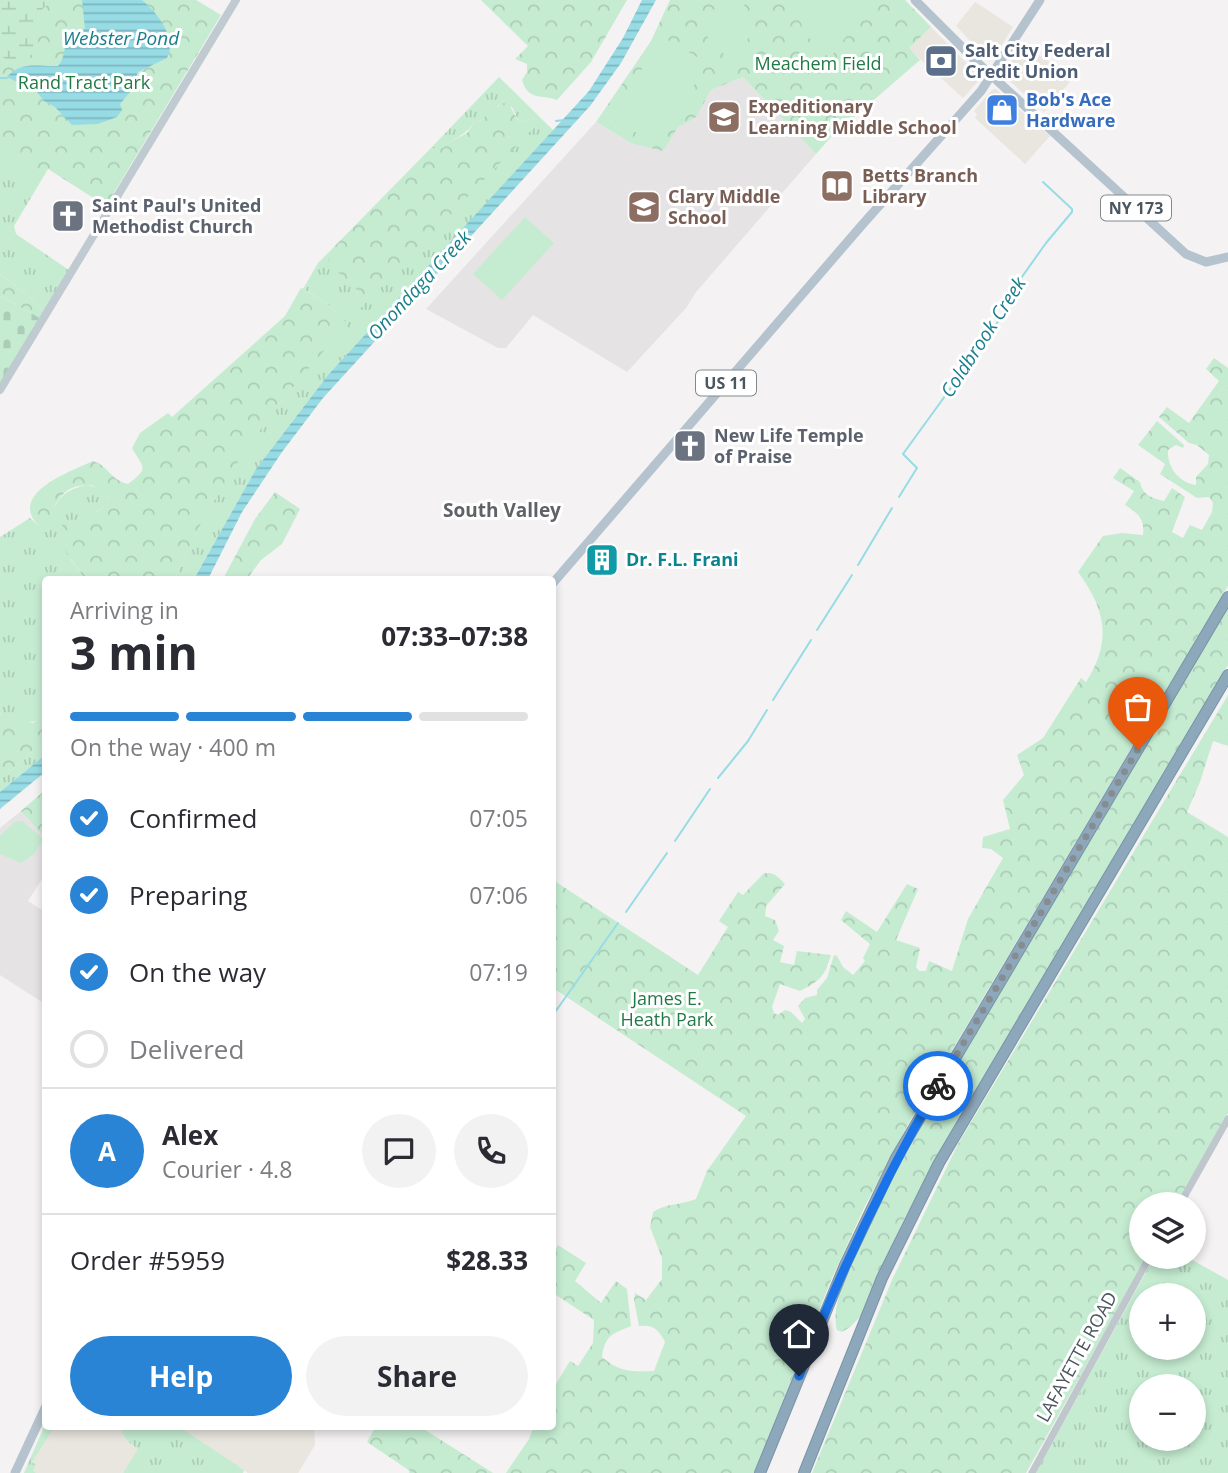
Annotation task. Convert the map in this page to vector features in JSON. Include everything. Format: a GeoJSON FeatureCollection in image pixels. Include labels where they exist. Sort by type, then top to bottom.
{"type":"FeatureCollection","features":[{"type":"Feature","properties":{"kind":"highway"},"geometry":{"type":"LineString","coordinates":[[760,1473],[845,1265],[896,1158],[1228,597]]}},
{"type":"Feature","properties":{"kind":"highway"},"geometry":{"type":"LineString","coordinates":[[804,1473],[882,1278],[939,1163],[1228,675]]}},
{"type":"Feature","properties":{"kind":"main road"},"geometry":{"type":"LineString","coordinates":[[0,390],[236,0]]}},
{"type":"Feature","properties":{"kind":"main road","name":"NY 173"},"geometry":{"type":"LineString","coordinates":[[915,0],[993,76],[1186,254],[1206,262],[1228,257]]}},
{"type":"Feature","properties":{"kind":"main road","name":"US 11"},"geometry":{"type":"LineString","coordinates":[[556,580],[993,76],[1040,0]]}},
{"type":"Feature","properties":{"kind":"main road"},"geometry":{"type":"LineString","coordinates":[[15,1473],[42,1415]]}},
{"type":"Feature","properties":{"kind":"street"},"geometry":{"type":"LineString","coordinates":[[1187,1192],[1228,1119]]}},
{"type":"Feature","properties":{"kind":"street","name":"LAFAYETTE ROAD"},"geometry":{"type":"LineString","coordinates":[[1032,1473],[1143,1269]]}},
{"type":"Feature","properties":{"kind":"shaded area"},"geometry":{"type":"Polygon","coordinates":[[[975,2],[1013,27],[993,59],[982,53],[956,26],[975,2]]]}},
{"type":"Feature","properties":{"kind":"shaded area"},"geometry":{"type":"Polygon","coordinates":[[[931,27],[979,76],[978,81],[963,98],[908,48],[931,27]]]}},
{"type":"Feature","properties":{"kind":"shaded area"},"geometry":{"type":"Polygon","coordinates":[[[1021,44],[1074,77],[1044,112],[1002,74],[1021,44]]]}},
{"type":"Feature","properties":{"kind":"shaded area","name":"Clary Middle School"},"geometry":{"type":"Polygon","coordinates":[[[743,77],[816,154],[696,292],[686,308],[627,372],[533,315],[506,348],[498,348],[426,309],[596,122],[631,143],[678,127],[696,116],[711,90],[743,77]]]}},
{"type":"Feature","properties":{"kind":"shaded area"},"geometry":{"type":"Polygon","coordinates":[[[996,89],[1050,136],[1025,164],[975,118],[977,114],[974,111],[992,90],[996,89]]]}},
{"type":"Feature","properties":{"kind":"shaded area"},"geometry":{"type":"Polygon","coordinates":[[[21,811],[42,835],[42,879],[28,901],[42,910],[42,1002],[0,975],[0,828],[21,811]]]}},
{"type":"Feature","properties":{"kind":"shaded area"},"geometry":{"type":"Polygon","coordinates":[[[43,1430],[121,1430],[126,1440],[139,1449],[123,1473],[24,1473],[43,1430]]]}},
{"type":"Feature","properties":{"kind":"shaded area"},"geometry":{"type":"Polygon","coordinates":[[[184,1430],[314,1430],[315,1445],[298,1473],[248,1473],[184,1430]]]}},
{"type":"Feature","properties":{"kind":"green space","name":"Rand Tract Park"},"geometry":{"type":"Polygon","coordinates":[[[0,0],[196,0],[221,15],[106,206],[48,169],[28,173],[0,149],[0,0]]]}},
{"type":"Feature","properties":{"kind":"green space"},"geometry":{"type":"Polygon","coordinates":[[[0,0],[52,0],[37,16],[37,48],[25,58],[11,63],[0,55],[0,0]]]}},
{"type":"Feature","properties":{"kind":"green space"},"geometry":{"type":"Polygon","coordinates":[[[481,0],[627,0],[591,62],[557,100],[536,96],[528,91],[522,80],[527,72],[527,64],[515,59],[528,46],[481,0]]]}},
{"type":"Feature","properties":{"kind":"green space","name":"Meachem Field"},"geometry":{"type":"Polygon","coordinates":[[[670,0],[905,0],[931,27],[909,48],[920,60],[831,137],[816,154],[743,77],[711,90],[696,117],[678,127],[663,151],[631,143],[596,122],[651,41],[670,0]]]}},
{"type":"Feature","properties":{"kind":"green space"},"geometry":{"type":"Polygon","coordinates":[[[725,0],[739,0],[751,16],[752,24],[748,39],[729,60],[699,27],[700,21],[725,0]]]}},
{"type":"Feature","properties":{"kind":"green space"},"geometry":{"type":"Polygon","coordinates":[[[801,0],[853,0],[863,9],[864,13],[830,58],[817,47],[802,26],[799,9],[801,0]]]}},
{"type":"Feature","properties":{"kind":"green space"},"geometry":{"type":"Polygon","coordinates":[[[661,36],[707,63],[659,146],[613,119],[661,36]]]}},
{"type":"Feature","properties":{"kind":"green space"},"geometry":{"type":"Polygon","coordinates":[[[499,77],[554,131],[328,375],[256,469],[196,576],[176,576],[208,511],[249,444],[297,382],[347,325],[328,304],[303,289],[318,263],[326,255],[358,291],[356,298],[446,219],[539,122],[535,118],[519,122],[512,107],[499,105],[483,120],[475,121],[443,148],[431,148],[499,77]]]}},
{"type":"Feature","properties":{"kind":"green space"},"geometry":{"type":"Polygon","coordinates":[[[508,103],[519,122],[535,118],[540,122],[353,316],[351,315],[350,305],[358,291],[333,268],[326,255],[431,148],[443,148],[467,133],[475,121],[483,120],[488,112],[508,103]]]}},
{"type":"Feature","properties":{"kind":"green space"},"geometry":{"type":"Polygon","coordinates":[[[0,149],[28,168],[48,169],[14,226],[16,234],[69,270],[44,312],[0,274],[0,149]]]}},
{"type":"Feature","properties":{"kind":"green space"},"geometry":{"type":"Polygon","coordinates":[[[525,217],[554,243],[502,300],[473,274],[525,217]]]}},
{"type":"Feature","properties":{"kind":"green space"},"geometry":{"type":"Polygon","coordinates":[[[0,274],[44,312],[40,318],[0,296],[0,274]]]}},
{"type":"Feature","properties":{"kind":"green space"},"geometry":{"type":"Polygon","coordinates":[[[301,288],[332,308],[348,325],[297,382],[250,444],[208,511],[176,576],[83,576],[62,540],[62,525],[93,514],[109,501],[92,485],[74,487],[62,495],[47,524],[39,526],[31,514],[31,504],[36,494],[57,478],[93,461],[128,484],[142,470],[132,448],[140,433],[168,413],[172,417],[285,316],[301,288]]]}},
{"type":"Feature","properties":{"kind":"green space"},"geometry":{"type":"Polygon","coordinates":[[[0,296],[40,318],[0,384],[0,296]]]}},
{"type":"Feature","properties":{"kind":"green space","name":"James E. Heath Park"},"geometry":{"type":"Polygon","coordinates":[[[1214,358],[1228,368],[1228,586],[907,1126],[864,1208],[832,1278],[754,1473],[506,1473],[532,1430],[556,1430],[556,1384],[570,1361],[578,1366],[593,1343],[594,1320],[556,1295],[558,1245],[586,1263],[575,1281],[601,1303],[616,1281],[627,1289],[631,1326],[610,1336],[602,1357],[614,1366],[626,1370],[654,1371],[665,1342],[655,1329],[639,1326],[634,1300],[635,1293],[646,1300],[662,1279],[662,1258],[650,1227],[653,1212],[696,1199],[707,1171],[746,1116],[556,990],[556,882],[698,975],[728,927],[719,921],[738,892],[743,895],[763,874],[776,875],[785,884],[766,906],[765,916],[775,920],[779,931],[773,940],[784,946],[780,962],[794,965],[797,951],[831,955],[821,977],[800,991],[780,984],[772,1007],[774,1013],[778,1015],[785,1010],[791,1012],[802,1023],[805,1019],[798,1006],[805,998],[817,995],[817,990],[827,978],[834,955],[853,975],[865,961],[863,958],[870,944],[841,920],[846,911],[877,932],[907,884],[918,889],[896,940],[920,948],[916,967],[919,971],[926,971],[929,961],[952,971],[968,919],[1003,858],[991,849],[982,848],[983,837],[1010,829],[1003,800],[1024,775],[1017,755],[1043,738],[1081,678],[1086,682],[1100,653],[1100,613],[1095,599],[1078,572],[1103,536],[1122,533],[1143,535],[1140,517],[1125,505],[1134,491],[1113,478],[1120,468],[1140,482],[1143,490],[1152,497],[1164,501],[1172,488],[1185,497],[1172,532],[1183,538],[1190,525],[1202,530],[1212,512],[1213,503],[1209,497],[1197,498],[1160,474],[1165,464],[1138,445],[1157,421],[1184,445],[1183,448],[1176,445],[1168,450],[1172,468],[1180,478],[1196,485],[1196,477],[1208,464],[1209,455],[1197,445],[1189,443],[1159,417],[1167,407],[1189,423],[1219,381],[1206,369],[1214,358]]]}},
{"type":"Feature","properties":{"kind":"green space"},"geometry":{"type":"Polygon","coordinates":[[[85,485],[93,486],[110,502],[89,517],[69,523],[71,560],[83,576],[42,576],[42,718],[29,722],[17,720],[0,713],[0,537],[30,518],[39,526],[61,497],[85,485]]]}},
{"type":"Feature","properties":{"kind":"green space"},"geometry":{"type":"Polygon","coordinates":[[[275,492],[300,509],[282,544],[261,560],[249,576],[225,576],[255,519],[275,492]]]}},
{"type":"Feature","properties":{"kind":"green space"},"geometry":{"type":"Polygon","coordinates":[[[1228,608],[1228,665],[953,1128],[903,1221],[862,1315],[842,1332],[837,1330],[836,1312],[841,1289],[862,1236],[888,1183],[1228,608]]]}},
{"type":"Feature","properties":{"kind":"green space"},"geometry":{"type":"Polygon","coordinates":[[[1228,695],[1228,746],[1213,741],[1187,812],[1228,837],[1228,1113],[1183,1192],[1129,1192],[1129,1269],[1140,1269],[1132,1283],[1129,1283],[1129,1289],[1026,1473],[812,1473],[892,1280],[958,1144],[1228,695]]]}},
{"type":"Feature","properties":{"kind":"green space"},"geometry":{"type":"Polygon","coordinates":[[[0,713],[33,723],[42,718],[42,744],[0,780],[0,713]]]}},
{"type":"Feature","properties":{"kind":"green space"},"geometry":{"type":"Polygon","coordinates":[[[42,744],[42,757],[0,792],[0,780],[42,744]]]}},
{"type":"Feature","properties":{"kind":"green space"},"geometry":{"type":"Polygon","coordinates":[[[42,793],[42,835],[21,811],[42,793]]]}},
{"type":"Feature","properties":{"kind":"green space"},"geometry":{"type":"Polygon","coordinates":[[[16,821],[22,821],[42,841],[34,854],[21,863],[0,854],[0,836],[16,821]]]}},
{"type":"Feature","properties":{"kind":"green space"},"geometry":{"type":"Polygon","coordinates":[[[1206,1268],[1228,1280],[1228,1473],[1036,1473],[1129,1303],[1129,1360],[1206,1360],[1206,1283],[1140,1283],[1147,1269],[1206,1268]]]}},
{"type":"Feature","properties":{"kind":"green space"},"geometry":{"type":"Polygon","coordinates":[[[43,1430],[52,1430],[32,1462],[36,1465],[33,1470],[36,1473],[24,1473],[43,1430]]]}},
{"type":"Feature","properties":{"kind":"green space"},"geometry":{"type":"Polygon","coordinates":[[[121,1430],[184,1430],[244,1470],[243,1473],[123,1473],[138,1449],[126,1440],[121,1430]]]}},
{"type":"Feature","properties":{"kind":"green space"},"geometry":{"type":"Polygon","coordinates":[[[374,1430],[425,1430],[493,1473],[409,1473],[410,1471],[367,1442],[374,1430]]]}},
{"type":"Feature","properties":{"kind":"water","name":"Webster Pond"},"geometry":{"type":"Polygon","coordinates":[[[82,0],[142,0],[164,26],[170,51],[167,58],[138,72],[130,92],[120,104],[122,110],[117,117],[98,124],[72,125],[37,92],[7,77],[25,66],[58,66],[70,36],[75,30],[85,29],[82,0]]]}},
{"type":"Feature","properties":{"kind":"water","name":"Onondaga Creek"},"geometry":{"type":"Polygon","coordinates":[[[642,0],[656,0],[621,63],[590,106],[323,398],[282,452],[242,512],[210,576],[196,576],[256,469],[328,375],[589,91],[623,38],[642,0]]]}},
{"type":"Feature","properties":{"kind":"water"},"geometry":{"type":"Polygon","coordinates":[[[42,757],[42,774],[0,809],[0,792],[42,757]]]}},
{"type":"Feature","properties":{"kind":"waterway"},"geometry":{"type":"LineString","coordinates":[[0,78],[7,78]]}},
{"type":"Feature","properties":{"kind":"waterway"},"geometry":{"type":"LineString","coordinates":[[556,121],[564,120]]}},
{"type":"Feature","properties":{"kind":"waterway","name":"Coldbrook Creek"},"geometry":{"type":"LineString","coordinates":[[899,497],[917,468],[903,454],[990,334],[1009,304],[1012,291],[1072,212],[1043,182]]}},
{"type":"Feature","properties":{"kind":"waterway","name":"Coldbrook Creek"},"geometry":{"type":"LineString","coordinates":[[858,565],[892,508]]}},
{"type":"Feature","properties":{"kind":"waterway","name":"Coldbrook Creek"},"geometry":{"type":"LineString","coordinates":[[817,630],[852,575]]}},
{"type":"Feature","properties":{"kind":"waterway","name":"Coldbrook Creek"},"geometry":{"type":"LineString","coordinates":[[773,700],[811,640]]}},
{"type":"Feature","properties":{"kind":"waterway","name":"Coldbrook Creek"},"geometry":{"type":"LineString","coordinates":[[718,778],[748,741],[767,710]]}},
{"type":"Feature","properties":{"kind":"waterway","name":"Coldbrook Creek"},"geometry":{"type":"LineString","coordinates":[[675,841],[710,789]]}},
{"type":"Feature","properties":{"kind":"waterway","name":"Coldbrook Creek"},"geometry":{"type":"LineString","coordinates":[[626,912],[667,853]]}},
{"type":"Feature","properties":{"kind":"waterway","name":"Coldbrook Creek"},"geometry":{"type":"LineString","coordinates":[[556,1011],[618,923]]}},
{"type":"Feature","properties":{"kind":"way so far"},"geometry":{"type":"LineString","coordinates":[[938,1086],[1138,749]]}},
{"type":"Feature","properties":{"kind":"place","name":"Salt City Federal Credit Union"},"geometry":{"type":"Point","coordinates":[941,61]}},
{"type":"Feature","properties":{"kind":"place","name":"Bob's Ace Hardware"},"geometry":{"type":"Point","coordinates":[1002,110]}},
{"type":"Feature","properties":{"kind":"place","name":"Expeditionary Learning Middle School"},"geometry":{"type":"Point","coordinates":[724,117]}},
{"type":"Feature","properties":{"kind":"place","name":"Betts Branch Library"},"geometry":{"type":"Point","coordinates":[837,186]}},
{"type":"Feature","properties":{"kind":"place","name":"Clary Middle School"},"geometry":{"type":"Point","coordinates":[644,207]}},
{"type":"Feature","properties":{"kind":"place","name":"Saint Paul's United Methodist Church"},"geometry":{"type":"Point","coordinates":[68,216]}},
{"type":"Feature","properties":{"kind":"place","name":"New Life Temple of Praise"},"geometry":{"type":"Point","coordinates":[690,446]}},
{"type":"Feature","properties":{"kind":"place","name":"Dr. F.L. Frani"},"geometry":{"type":"Point","coordinates":[602,560]}},
{"type":"Feature","properties":{"kind":"district","name":"South Valley"},"geometry":{"type":"Point","coordinates":[502,510]}},
{"type":"Feature","properties":{"kind":"route"},"geometry":{"type":"LineString","coordinates":[[799,1376],[869,1213],[896,1158],[938,1086]]}}]}
